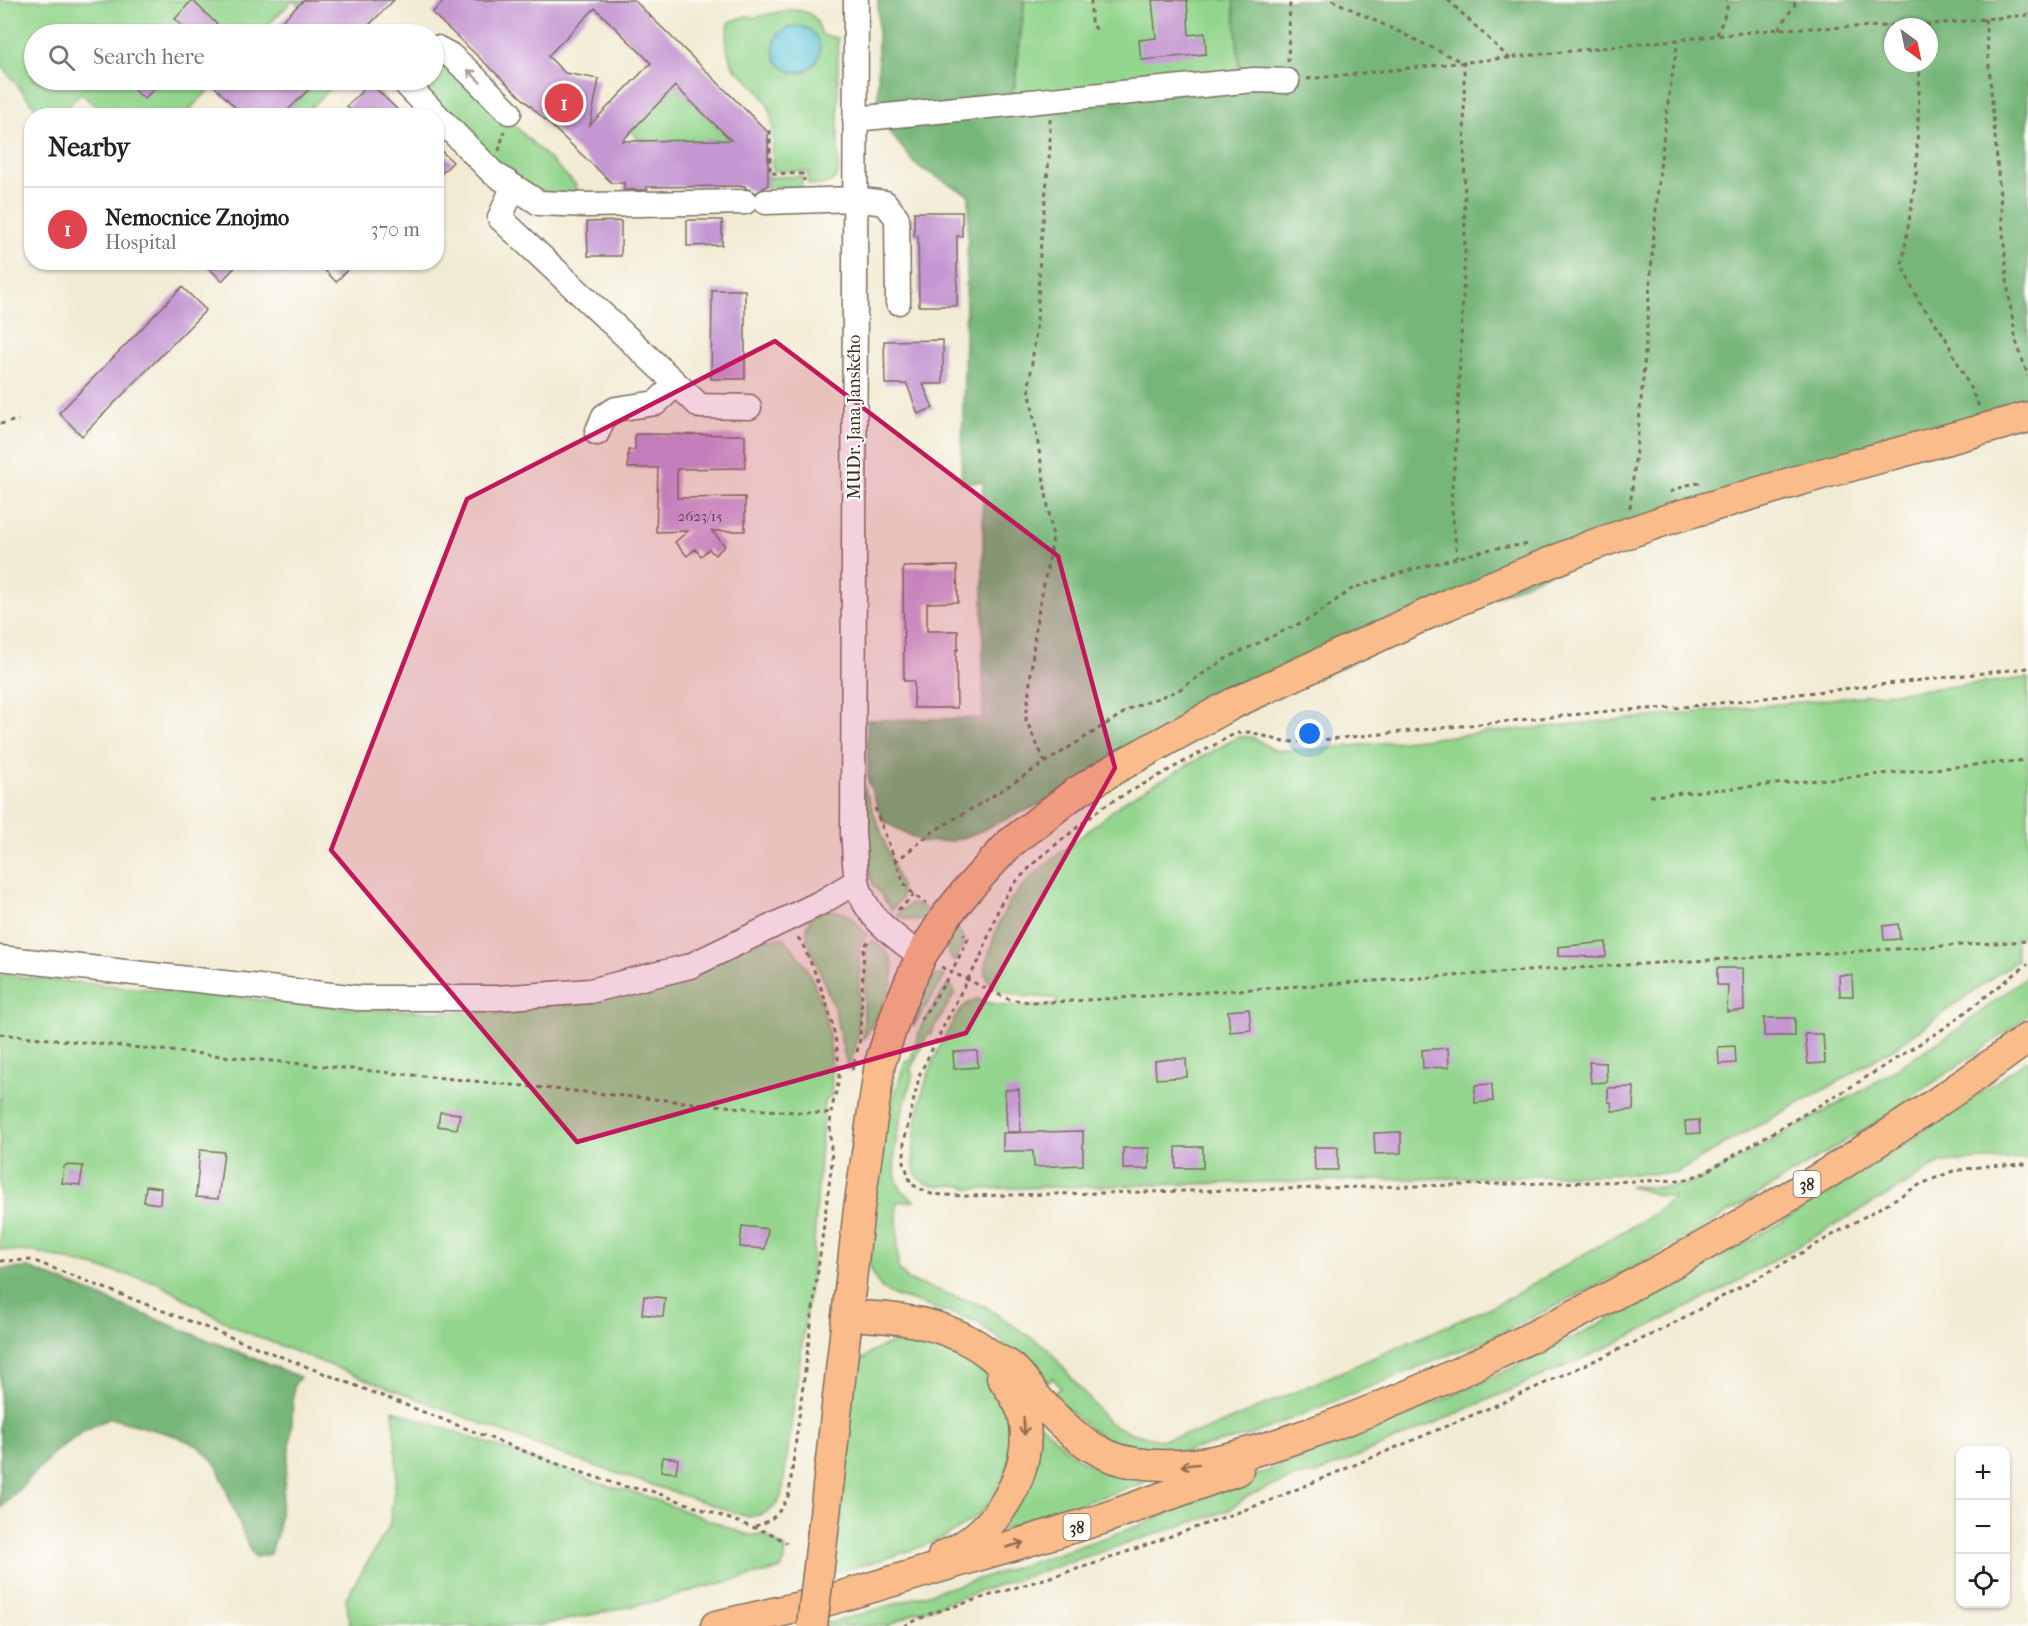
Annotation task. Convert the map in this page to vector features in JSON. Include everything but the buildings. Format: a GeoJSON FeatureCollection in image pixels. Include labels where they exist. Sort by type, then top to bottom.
{"type":"FeatureCollection","features":[{"type":"Feature","properties":{"kind":"main road"},"geometry":{"type":"LineString","coordinates":[[755,1626],[805,1617],[823,1532],[859,1209],[880,1063],[898,1009],[921,956],[946,916],[1009,844],[1075,794],[1118,767],[1234,703],[1449,604],[1593,545],[1672,518],[2028,417]]}},
{"type":"Feature","properties":{"kind":"main road","name":"38"},"geometry":{"type":"LineString","coordinates":[[716,1626],[805,1617],[852,1593],[1102,1519],[1325,1436],[1347,1421],[1441,1381],[1577,1315],[1710,1244],[1876,1143],[2028,1038]]}},
{"type":"Feature","properties":{"kind":"main road"},"geometry":{"type":"LineString","coordinates":[[848,1316],[890,1318],[930,1326],[971,1342],[1012,1368],[1050,1412],[1088,1445],[1119,1460],[1133,1463],[1179,1466],[1221,1461],[1347,1421]]}},
{"type":"Feature","properties":{"kind":"main road"},"geometry":{"type":"LineString","coordinates":[[852,1593],[959,1550],[993,1519],[1006,1500],[1022,1464],[1025,1444],[1024,1417],[991,1356]]}},
{"type":"Feature","properties":{"kind":"street","name":"MUDr. Jana Janského"},"geometry":{"type":"LineString","coordinates":[[855,0],[853,834],[857,881],[862,898],[882,926],[921,956]]}},
{"type":"Feature","properties":{"kind":"street"},"geometry":{"type":"LineString","coordinates":[[444,52],[509,112]]}},
{"type":"Feature","properties":{"kind":"street"},"geometry":{"type":"LineString","coordinates":[[855,119],[1254,80],[1287,81]]}},
{"type":"Feature","properties":{"kind":"street"},"geometry":{"type":"LineString","coordinates":[[415,90],[432,108]]}},
{"type":"Feature","properties":{"kind":"street"},"geometry":{"type":"LineString","coordinates":[[444,121],[493,172],[513,188],[539,203],[588,205],[855,199],[885,203],[897,218],[898,302]]}},
{"type":"Feature","properties":{"kind":"street"},"geometry":{"type":"LineString","coordinates":[[513,188],[500,218],[676,384],[700,406],[749,407]]}},
{"type":"Feature","properties":{"kind":"street"},"geometry":{"type":"LineString","coordinates":[[597,434],[604,416],[616,409],[656,403],[676,384]]}},
{"type":"Feature","properties":{"kind":"street"},"geometry":{"type":"LineString","coordinates":[[0,958],[358,998],[497,998],[590,991],[690,966],[822,902],[857,881]]}},
{"type":"Feature","properties":{"kind":"path"},"geometry":{"type":"LineString","coordinates":[[1091,0],[1092,23],[1099,32]]}},
{"type":"Feature","properties":{"kind":"path"},"geometry":{"type":"LineString","coordinates":[[1290,0],[1287,81],[1779,29],[1884,27]]}},
{"type":"Feature","properties":{"kind":"path"},"geometry":{"type":"LineString","coordinates":[[1332,0],[1464,63]]}},
{"type":"Feature","properties":{"kind":"path"},"geometry":{"type":"LineString","coordinates":[[1448,0],[1510,59]]}},
{"type":"Feature","properties":{"kind":"path"},"geometry":{"type":"LineString","coordinates":[[1716,36],[1727,9],[1727,0]]}},
{"type":"Feature","properties":{"kind":"path"},"geometry":{"type":"LineString","coordinates":[[1779,29],[1795,4],[1794,0]]}},
{"type":"Feature","properties":{"kind":"path"},"geometry":{"type":"LineString","coordinates":[[1938,24],[2028,15]]}},
{"type":"Feature","properties":{"kind":"path"},"geometry":{"type":"LineString","coordinates":[[1984,19],[2008,290],[2016,340],[2028,376]]}},
{"type":"Feature","properties":{"kind":"path"},"geometry":{"type":"LineString","coordinates":[[1630,508],[1646,343],[1653,228],[1671,77],[1678,41]]}},
{"type":"Feature","properties":{"kind":"path"},"geometry":{"type":"LineString","coordinates":[[1457,557],[1451,498],[1456,449],[1465,251],[1464,63]]}},
{"type":"Feature","properties":{"kind":"path"},"geometry":{"type":"LineString","coordinates":[[1920,72],[1916,177],[1902,265],[1918,300],[1944,335],[1979,406]]}},
{"type":"Feature","properties":{"kind":"path"},"geometry":{"type":"LineString","coordinates":[[1045,762],[1026,720],[1036,624],[1053,537],[1029,387],[1037,322],[1040,253],[1050,148],[1049,101]]}},
{"type":"Feature","properties":{"kind":"path"},"geometry":{"type":"LineString","coordinates":[[493,172],[509,112]]}},
{"type":"Feature","properties":{"kind":"path"},"geometry":{"type":"LineString","coordinates":[[770,130],[770,173],[800,174]]}},
{"type":"Feature","properties":{"kind":"path"},"geometry":{"type":"LineString","coordinates":[[0,424],[18,420]]}},
{"type":"Feature","properties":{"kind":"path"},"geometry":{"type":"LineString","coordinates":[[2028,668],[1675,708],[1620,710],[1311,741],[1284,742],[1251,732],[1236,733],[1104,806],[1038,859],[1013,885],[1000,905],[979,961],[920,1073],[904,1142],[904,1162],[911,1184],[931,1194],[964,1196],[1684,1180],[1704,1173],[1854,1085],[1946,1027],[2028,964]]}},
{"type":"Feature","properties":{"kind":"path"},"geometry":{"type":"LineString","coordinates":[[1650,796],[2028,760]]}},
{"type":"Feature","properties":{"kind":"path"},"geometry":{"type":"LineString","coordinates":[[874,806],[904,883],[914,895],[946,916],[968,939],[951,973],[918,1024]]}},
{"type":"Feature","properties":{"kind":"path"},"geometry":{"type":"LineString","coordinates":[[852,1070],[860,1040],[864,946],[914,895]]}},
{"type":"Feature","properties":{"kind":"path"},"geometry":{"type":"LineString","coordinates":[[753,1527],[774,1518],[789,1494],[832,1162],[831,1114],[837,1095],[839,1076],[831,1014],[821,985],[801,941],[782,921]]}},
{"type":"Feature","properties":{"kind":"path"},"geometry":{"type":"LineString","coordinates":[[921,956],[951,973],[1008,999],[1057,1002],[1565,968],[2028,941]]}},
{"type":"Feature","properties":{"kind":"path"},"geometry":{"type":"LineString","coordinates":[[0,1034],[831,1114]]}},
{"type":"Feature","properties":{"kind":"path"},"geometry":{"type":"LineString","coordinates":[[904,1626],[932,1613],[1089,1565],[1275,1499],[1508,1400],[1655,1333],[1779,1266],[1921,1184],[1953,1171],[1986,1166],[2028,1164]]}},
{"type":"Feature","properties":{"kind":"path"},"geometry":{"type":"LineString","coordinates":[[0,1261],[32,1260],[560,1465],[622,1486],[651,1491],[772,1534],[787,1544]]}},
{"type":"Feature","properties":{"kind":"highlighted area"},"geometry":{"type":"Polygon","coordinates":[[[775,341],[1058,556],[1115,768],[966,1033],[577,1142],[331,850],[467,499],[775,341]]]}},
{"type":"Feature","properties":{"kind":"green space"},"geometry":{"type":"Polygon","coordinates":[[[0,0],[293,0],[269,24],[24,24],[24,90],[209,90],[191,108],[97,108],[81,93],[67,108],[35,108],[0,63],[0,0]]]}},
{"type":"Feature","properties":{"kind":"green space"},"geometry":{"type":"Polygon","coordinates":[[[293,0],[304,0],[299,6],[293,0]]]}},
{"type":"Feature","properties":{"kind":"green space"},"geometry":{"type":"Polygon","coordinates":[[[878,0],[1024,0],[1014,86],[1011,93],[1241,80],[1233,0],[2028,0],[2028,403],[1745,484],[974,834],[952,841],[922,842],[883,821],[868,781],[867,720],[983,718],[983,482],[961,483],[969,195],[917,166],[878,118],[878,0]]]}},
{"type":"Feature","properties":{"kind":"green space"},"geometry":{"type":"Polygon","coordinates":[[[1025,0],[1234,0],[1240,81],[1005,98],[1015,87],[1025,0]]]}},
{"type":"Feature","properties":{"kind":"green space"},"geometry":{"type":"Polygon","coordinates":[[[787,10],[806,12],[814,17],[822,35],[838,38],[838,174],[829,183],[808,184],[807,171],[772,171],[773,130],[768,106],[756,89],[734,67],[727,45],[730,22],[746,16],[756,17],[787,10]],[[798,27],[784,31],[776,38],[774,48],[777,59],[793,72],[804,72],[818,58],[819,47],[816,37],[798,27]]]}},
{"type":"Feature","properties":{"kind":"green space"},"geometry":{"type":"Polygon","coordinates":[[[444,63],[486,98],[575,184],[578,193],[569,198],[534,189],[504,169],[425,90],[444,90],[444,63]]]}},
{"type":"Feature","properties":{"kind":"green space"},"geometry":{"type":"Polygon","coordinates":[[[675,86],[731,140],[647,142],[639,140],[631,131],[675,86]]]}},
{"type":"Feature","properties":{"kind":"green space"},"geometry":{"type":"Polygon","coordinates":[[[308,90],[329,90],[310,108],[290,108],[308,90]]]}},
{"type":"Feature","properties":{"kind":"green space"},"geometry":{"type":"Polygon","coordinates":[[[802,176],[802,187],[766,188],[768,177],[802,176]]]}},
{"type":"Feature","properties":{"kind":"green space"},"geometry":{"type":"Polygon","coordinates":[[[2028,678],[2028,936],[2015,937],[2017,960],[1894,1048],[1677,1173],[970,1189],[923,1182],[916,1173],[913,1162],[917,1116],[924,1089],[938,1050],[961,1010],[977,999],[1007,1006],[1057,1005],[1056,998],[1030,997],[1005,992],[987,979],[984,970],[996,931],[1009,902],[1033,875],[1127,799],[1238,737],[1252,737],[1274,750],[1309,750],[2028,678]]]}},
{"type":"Feature","properties":{"kind":"green space"},"geometry":{"type":"Polygon","coordinates":[[[863,784],[901,887],[902,897],[892,910],[873,884],[866,862],[863,784]]]}},
{"type":"Feature","properties":{"kind":"green space"},"geometry":{"type":"Polygon","coordinates":[[[910,904],[920,905],[932,913],[915,920],[897,915],[910,904]]]}},
{"type":"Feature","properties":{"kind":"green space"},"geometry":{"type":"Polygon","coordinates":[[[827,910],[846,914],[867,935],[860,944],[858,1035],[848,1071],[834,1007],[807,939],[807,926],[813,916],[827,910]]]}},
{"type":"Feature","properties":{"kind":"green space"},"geometry":{"type":"Polygon","coordinates":[[[955,928],[965,941],[954,962],[948,945],[955,928]]]}},
{"type":"Feature","properties":{"kind":"green space"},"geometry":{"type":"Polygon","coordinates":[[[784,938],[797,954],[817,991],[828,1032],[832,1075],[831,1096],[824,1102],[812,1270],[782,1493],[773,1508],[759,1515],[748,1517],[568,1457],[314,1359],[238,1329],[156,1282],[35,1252],[0,1250],[0,975],[358,1009],[513,1014],[502,1006],[770,939],[784,938]]]}},
{"type":"Feature","properties":{"kind":"green space"},"geometry":{"type":"Polygon","coordinates":[[[872,940],[890,957],[893,977],[885,1000],[863,1041],[866,950],[872,940]]]}},
{"type":"Feature","properties":{"kind":"green space"},"geometry":{"type":"Polygon","coordinates":[[[938,975],[945,976],[913,1027],[919,996],[926,983],[938,975]]]}},
{"type":"Feature","properties":{"kind":"green space"},"geometry":{"type":"Polygon","coordinates":[[[2028,976],[2028,1015],[1997,1039],[1870,1126],[1640,1264],[1491,1338],[1251,1435],[1182,1452],[1145,1454],[1106,1441],[1051,1396],[1061,1388],[1053,1378],[1043,1386],[998,1338],[975,1321],[890,1294],[876,1280],[868,1261],[885,1123],[906,1060],[910,1061],[921,1027],[948,983],[953,988],[954,994],[930,1034],[927,1035],[910,1071],[913,1074],[901,1116],[895,1149],[896,1178],[905,1194],[915,1201],[897,1202],[898,1268],[908,1280],[986,1307],[1048,1349],[1108,1422],[1127,1432],[1159,1440],[1207,1430],[1502,1302],[1655,1213],[1674,1197],[1657,1195],[1629,1186],[1679,1186],[1710,1175],[1865,1089],[1954,1032],[2028,976]]]}},
{"type":"Feature","properties":{"kind":"green space"},"geometry":{"type":"Polygon","coordinates":[[[2028,1059],[2028,1158],[1943,1162],[1724,1289],[1598,1352],[1317,1474],[1296,1477],[1248,1496],[1229,1510],[914,1613],[888,1626],[826,1626],[826,1624],[1023,1565],[1140,1525],[1204,1496],[1381,1426],[1480,1383],[1622,1312],[1762,1234],[1897,1149],[2028,1059]]]}},
{"type":"Feature","properties":{"kind":"green space"},"geometry":{"type":"Polygon","coordinates":[[[29,1268],[300,1377],[294,1385],[291,1436],[277,1534],[270,1554],[255,1557],[249,1549],[217,1466],[200,1447],[176,1436],[110,1418],[87,1429],[57,1450],[0,1509],[0,1269],[29,1268]]]}},
{"type":"Feature","properties":{"kind":"green space"},"geometry":{"type":"Polygon","coordinates":[[[900,1342],[943,1347],[959,1353],[977,1366],[996,1389],[1009,1416],[1013,1446],[1011,1460],[990,1502],[956,1531],[916,1549],[832,1573],[839,1523],[843,1515],[836,1513],[851,1375],[866,1356],[884,1346],[900,1342]]]}},
{"type":"Feature","properties":{"kind":"green space"},"geometry":{"type":"Polygon","coordinates":[[[393,1410],[611,1487],[640,1494],[748,1535],[765,1535],[785,1549],[785,1560],[781,1569],[697,1589],[666,1599],[538,1626],[350,1626],[346,1598],[389,1527],[397,1470],[393,1410]]]}},
{"type":"Feature","properties":{"kind":"green space"},"geometry":{"type":"Polygon","coordinates":[[[1035,1418],[1072,1454],[1084,1462],[1110,1474],[1146,1482],[998,1531],[1035,1418]]]}},
{"type":"Feature","properties":{"kind":"water"},"geometry":{"type":"Polygon","coordinates":[[[797,26],[813,33],[820,49],[813,65],[797,72],[781,65],[774,49],[781,33],[797,26]]]}},
{"type":"Feature","properties":{"kind":"place","name":"Nemocnice Znojmo"},"geometry":{"type":"Point","coordinates":[564,103]}}]}
